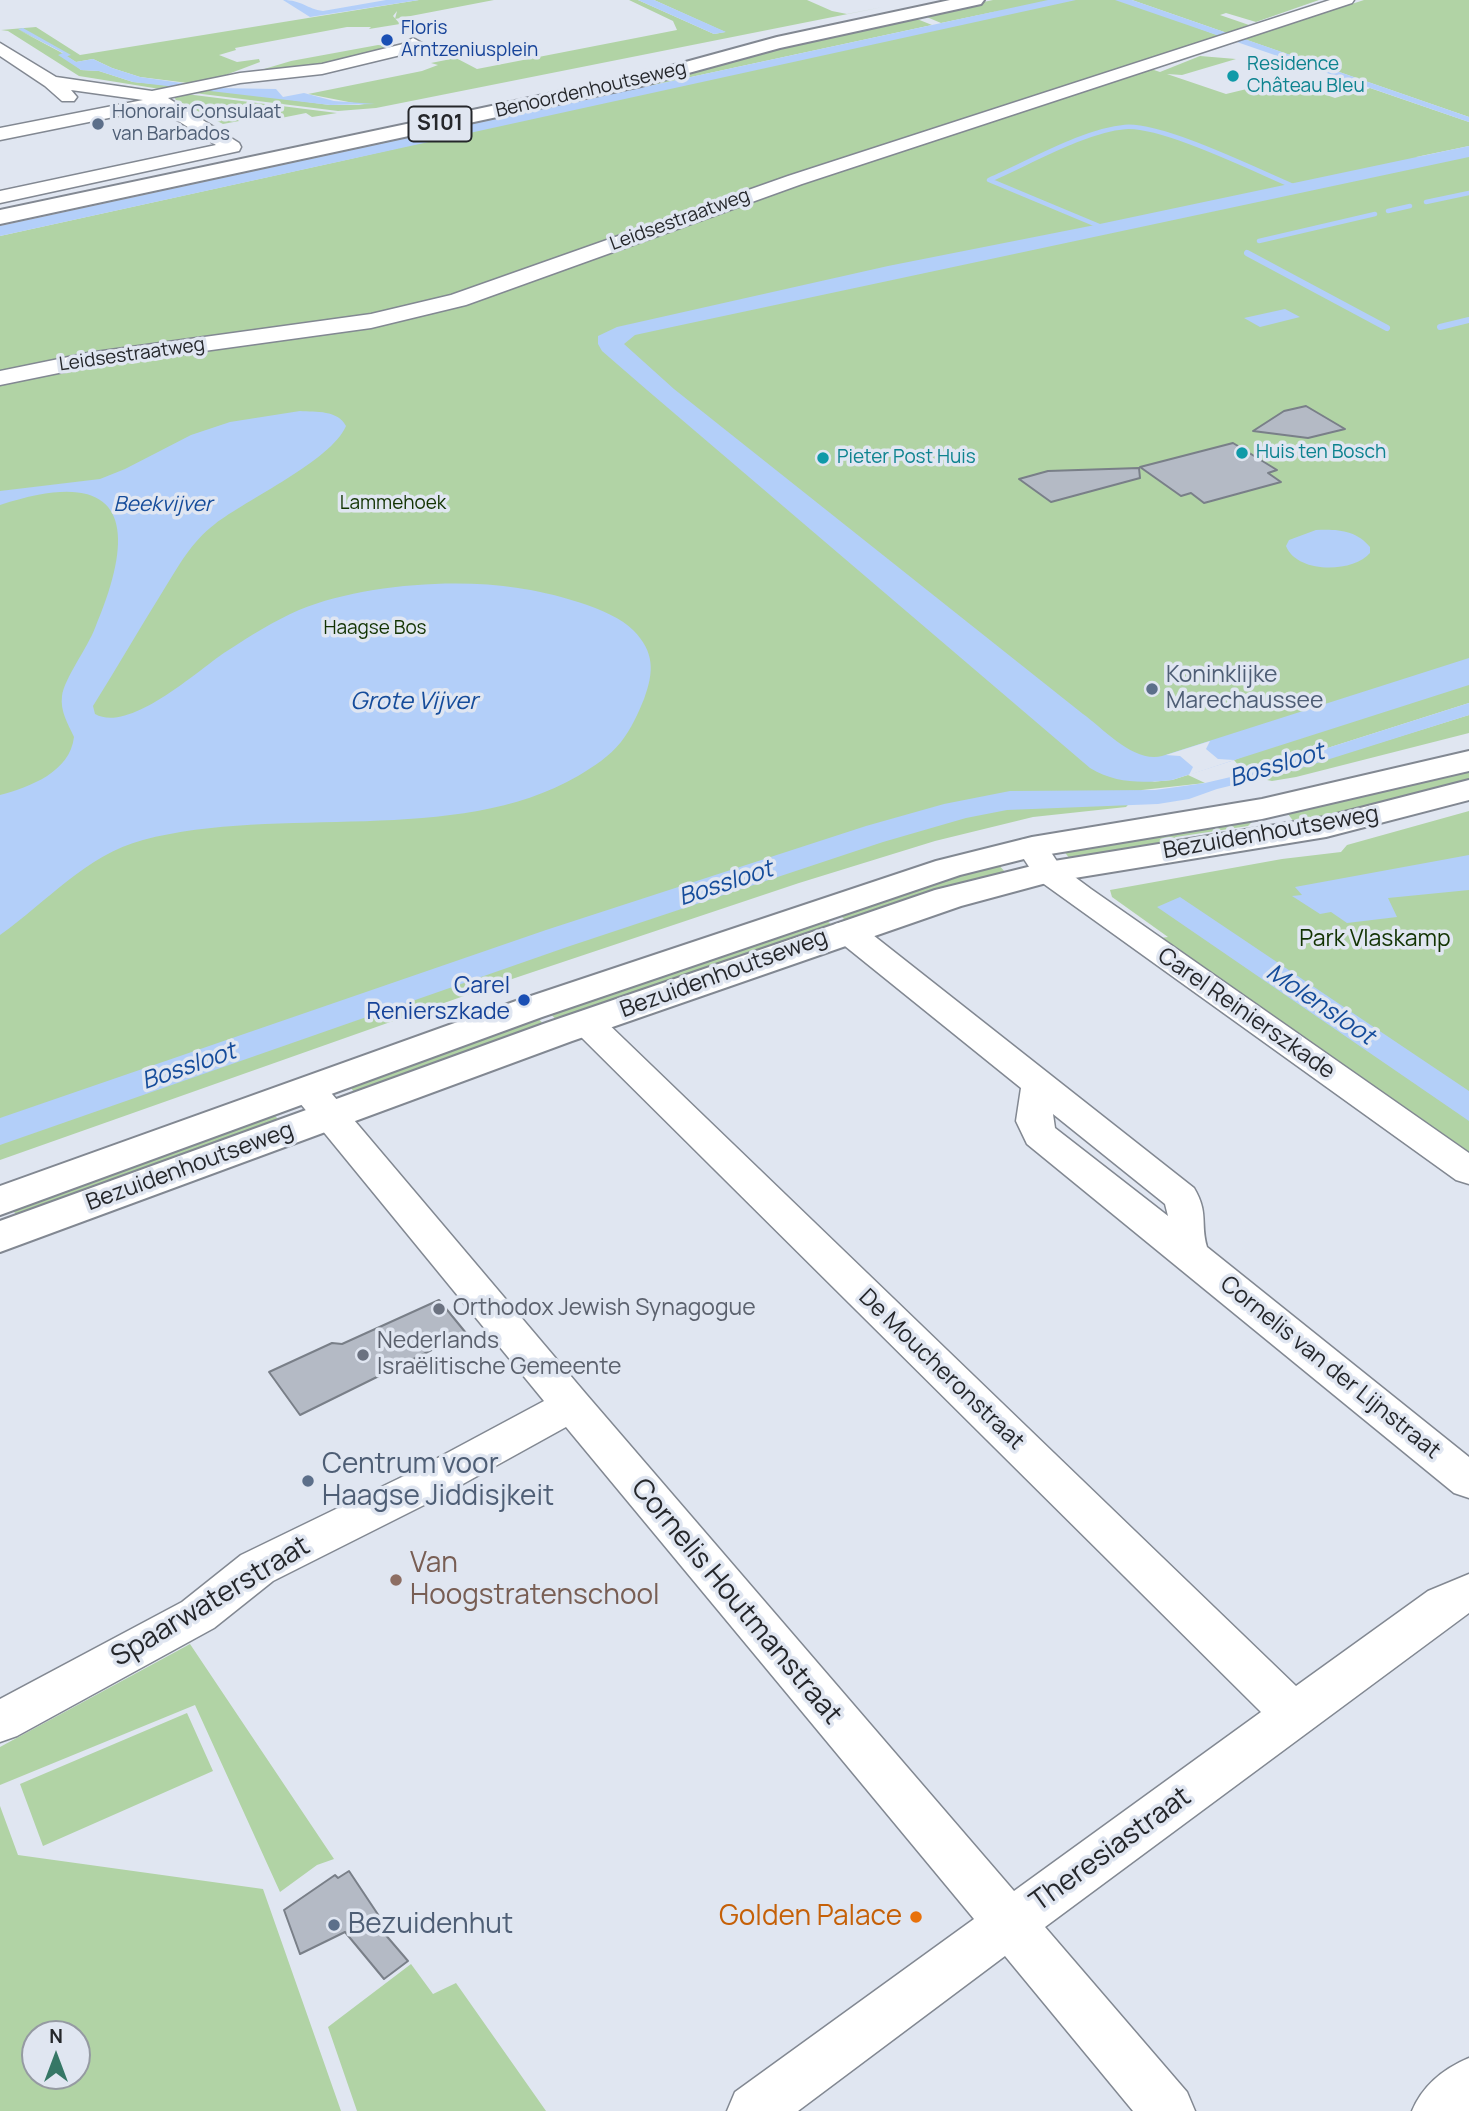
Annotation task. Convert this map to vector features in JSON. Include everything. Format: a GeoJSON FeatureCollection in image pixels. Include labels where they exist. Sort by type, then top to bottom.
{"type":"FeatureCollection","features":[{"type":"Feature","properties":{"kind":"main road","name":"Benoordenhoutseweg"},"geometry":{"type":"LineString","coordinates":[[0,206],[630,73],[798,30],[942,0]]}},
{"type":"Feature","properties":{"kind":"main road","name":"Benoordenhoutseweg"},"geometry":{"type":"LineString","coordinates":[[0,217],[641,80],[777,43],[975,0]]}},
{"type":"Feature","properties":{"kind":"main road","name":"Bezuidenhoutseweg"},"geometry":{"type":"LineString","coordinates":[[0,1200],[587,1023],[847,930],[988,886],[1040,859],[1469,761]]}},
{"type":"Feature","properties":{"kind":"main road","name":"Bezuidenhoutseweg"},"geometry":{"type":"LineString","coordinates":[[0,1237],[319,1103],[823,908],[948,868],[1326,827],[1469,790]]}},
{"type":"Feature","properties":{"kind":"street","name":"Leidsestraatweg"},"geometry":{"type":"LineString","coordinates":[[0,378],[88,360],[371,321],[458,300],[795,180],[1346,0]]}},
{"type":"Feature","properties":{"kind":"street"},"geometry":{"type":"LineString","coordinates":[[0,134],[96,115],[198,86],[347,64],[409,48],[413,43],[387,43],[324,52],[274,63],[240,78]]}},
{"type":"Feature","properties":{"kind":"street"},"geometry":{"type":"LineString","coordinates":[[0,48],[96,115]]}},
{"type":"Feature","properties":{"kind":"street"},"geometry":{"type":"LineString","coordinates":[[0,197],[232,147],[158,99],[57,88]]}},
{"type":"Feature","properties":{"kind":"street","name":"Carel Reinierszkade"},"geometry":{"type":"LineString","coordinates":[[1040,859],[1469,1171]]}},
{"type":"Feature","properties":{"kind":"street","name":"Cornelis van der Lijnstraat"},"geometry":{"type":"LineString","coordinates":[[847,930],[1181,1197],[1188,1213],[1184,1233],[1190,1254],[1469,1481]]}},
{"type":"Feature","properties":{"kind":"street","name":"De Moucheronstraat"},"geometry":{"type":"LineString","coordinates":[[587,1023],[1296,1715]]}},
{"type":"Feature","properties":{"kind":"street","name":"Cornelis Houtmanstraat"},"geometry":{"type":"LineString","coordinates":[[319,1103],[1168,2111]]}},
{"type":"Feature","properties":{"kind":"street","name":"Spaarwaterstraat"},"geometry":{"type":"LineString","coordinates":[[0,1721],[198,1615],[257,1568],[419,1488],[571,1405]]}},
{"type":"Feature","properties":{"kind":"street","name":"Theresiastraat"},"geometry":{"type":"LineString","coordinates":[[754,2111],[1444,1604],[1469,1592]]}},
{"type":"Feature","properties":{"kind":"street"},"geometry":{"type":"LineString","coordinates":[[1439,2111],[1469,2084]]}},
{"type":"Feature","properties":{"kind":"green space"},"geometry":{"type":"Polygon","coordinates":[[[419,0],[494,0],[396,19],[400,24],[369,29],[371,27],[347,27],[235,48],[236,50],[219,55],[237,62],[259,59],[260,62],[223,76],[188,83],[140,77],[93,59],[76,62],[66,56],[81,70],[99,71],[133,82],[177,86],[160,89],[79,76],[8,31],[1,30],[36,27],[80,55],[419,0]],[[19,30],[64,54],[69,55],[19,30]]]}},
{"type":"Feature","properties":{"kind":"green space"},"geometry":{"type":"Polygon","coordinates":[[[629,0],[638,0],[714,34],[725,32],[654,0],[807,0],[832,11],[847,14],[883,7],[376,108],[338,111],[186,92],[195,87],[330,105],[364,105],[308,94],[422,71],[438,65],[431,63],[456,58],[477,69],[677,30],[673,21],[629,0]]]}},
{"type":"Feature","properties":{"kind":"green space","name":"Haagse Bos"},"geometry":{"type":"Polygon","coordinates":[[[993,0],[1123,0],[1217,35],[1219,36],[1136,64],[1160,72],[1200,56],[1236,59],[1182,75],[1167,74],[1226,94],[1284,80],[1335,98],[1351,93],[1356,95],[1370,88],[1469,122],[1469,146],[1416,157],[1469,154],[1469,703],[1252,772],[1239,775],[1235,770],[1239,766],[1234,760],[1263,749],[1151,782],[1188,775],[1205,783],[1142,790],[1126,807],[1033,817],[935,841],[799,883],[512,979],[0,1160],[0,236],[1003,10],[941,23],[922,15],[993,0]]]}},
{"type":"Feature","properties":{"kind":"green space"},"geometry":{"type":"Polygon","coordinates":[[[1132,0],[1319,0],[1256,22],[1226,13],[1220,15],[1249,25],[1227,33],[1132,0]]]}},
{"type":"Feature","properties":{"kind":"green space"},"geometry":{"type":"Polygon","coordinates":[[[1364,0],[1469,0],[1469,117],[1244,39],[1364,0]]]}},
{"type":"Feature","properties":{"kind":"green space"},"geometry":{"type":"Polygon","coordinates":[[[912,17],[932,25],[0,226],[553,106],[769,49],[912,17]]]}},
{"type":"Feature","properties":{"kind":"green space"},"geometry":{"type":"Polygon","coordinates":[[[378,45],[401,47],[350,62],[254,72],[291,61],[378,45]]]}},
{"type":"Feature","properties":{"kind":"green space"},"geometry":{"type":"Polygon","coordinates":[[[178,93],[337,113],[312,117],[306,113],[281,118],[269,111],[262,113],[266,116],[223,124],[176,100],[173,96],[178,93]]]}},
{"type":"Feature","properties":{"kind":"green space"},"geometry":{"type":"Polygon","coordinates":[[[1469,715],[1469,733],[1296,777],[1272,781],[1262,779],[1469,715]]]}},
{"type":"Feature","properties":{"kind":"green space"},"geometry":{"type":"Polygon","coordinates":[[[1469,764],[1469,781],[1303,823],[1294,822],[1288,814],[1291,810],[1469,764]]]}},
{"type":"Feature","properties":{"kind":"green space","name":"Park Vlaskamp"},"geometry":{"type":"Polygon","coordinates":[[[1469,811],[1469,1160],[1153,939],[1168,937],[1112,897],[1110,890],[1282,859],[1341,852],[1347,845],[1469,811]]]}},
{"type":"Feature","properties":{"kind":"green space"},"geometry":{"type":"Polygon","coordinates":[[[1244,820],[1252,822],[1248,826],[1176,837],[1162,844],[1070,859],[1063,850],[1244,820]]]}},
{"type":"Feature","properties":{"kind":"green space"},"geometry":{"type":"Polygon","coordinates":[[[997,863],[1006,873],[848,923],[837,912],[997,863]]]}},
{"type":"Feature","properties":{"kind":"green space"},"geometry":{"type":"Polygon","coordinates":[[[823,917],[834,927],[559,1023],[549,1012],[823,917]]]}},
{"type":"Feature","properties":{"kind":"green space"},"geometry":{"type":"Polygon","coordinates":[[[536,1016],[546,1027],[357,1096],[348,1084],[536,1016]]]}},
{"type":"Feature","properties":{"kind":"green space"},"geometry":{"type":"Polygon","coordinates":[[[272,1112],[281,1123],[18,1219],[11,1206],[272,1112]]]}},
{"type":"Feature","properties":{"kind":"green space"},"geometry":{"type":"Polygon","coordinates":[[[190,1644],[334,1859],[317,1865],[280,1892],[195,1705],[0,1785],[0,1747],[190,1644]]]}},
{"type":"Feature","properties":{"kind":"green space"},"geometry":{"type":"Polygon","coordinates":[[[187,1713],[213,1771],[43,1846],[20,1784],[187,1713]]]}},
{"type":"Feature","properties":{"kind":"green space"},"geometry":{"type":"Polygon","coordinates":[[[0,1806],[18,1855],[263,1889],[341,2111],[0,2111],[0,1806]]]}},
{"type":"Feature","properties":{"kind":"green space"},"geometry":{"type":"Polygon","coordinates":[[[411,1964],[433,1994],[456,1983],[546,2111],[357,2111],[328,2027],[411,1964]]]}},
{"type":"Feature","properties":{"kind":"water"},"geometry":{"type":"Polygon","coordinates":[[[283,0],[295,1],[323,11],[386,0],[419,0],[310,17],[283,0]]]}},
{"type":"Feature","properties":{"kind":"water"},"geometry":{"type":"Polygon","coordinates":[[[638,0],[654,0],[726,32],[714,34],[638,0]]]}},
{"type":"Feature","properties":{"kind":"water"},"geometry":{"type":"Polygon","coordinates":[[[1048,0],[1076,0],[0,236],[0,226],[1048,0]]]}},
{"type":"Feature","properties":{"kind":"water"},"geometry":{"type":"Polygon","coordinates":[[[1115,0],[1132,0],[1469,117],[1469,122],[1115,0]]]}},
{"type":"Feature","properties":{"kind":"water"},"geometry":{"type":"Polygon","coordinates":[[[23,28],[71,55],[67,56],[76,62],[93,59],[140,77],[217,88],[276,89],[283,97],[304,93],[334,101],[375,104],[330,105],[133,82],[99,71],[81,70],[58,55],[63,53],[18,29],[23,28]]]}},
{"type":"Feature","properties":{"kind":"water"},"geometry":{"type":"Polygon","coordinates":[[[1469,146],[1469,157],[635,335],[624,344],[674,389],[1110,736],[1141,755],[1162,756],[1469,658],[1469,685],[1172,780],[1120,780],[1090,768],[647,390],[602,351],[598,344],[598,336],[617,327],[888,266],[1469,146]]]}},
{"type":"Feature","properties":{"kind":"water"},"geometry":{"type":"Polygon","coordinates":[[[1285,309],[1300,317],[1260,327],[1244,318],[1285,309]]]}},
{"type":"Feature","properties":{"kind":"water","name":"Grote Vijver"},"geometry":{"type":"Polygon","coordinates":[[[300,411],[332,414],[346,426],[324,453],[229,514],[192,547],[93,706],[95,714],[110,718],[145,708],[244,640],[299,610],[324,601],[378,589],[465,584],[518,588],[562,597],[595,608],[633,630],[649,654],[651,671],[644,699],[631,727],[612,752],[578,776],[530,798],[478,811],[422,818],[251,825],[195,830],[143,840],[122,847],[85,868],[0,935],[0,795],[47,776],[65,760],[71,749],[74,737],[63,712],[62,696],[67,681],[92,636],[109,591],[117,559],[118,533],[112,512],[97,498],[75,492],[42,494],[0,505],[0,491],[100,479],[191,435],[230,422],[300,411]]]}},
{"type":"Feature","properties":{"kind":"water"},"geometry":{"type":"Polygon","coordinates":[[[1316,530],[1339,530],[1352,534],[1365,541],[1370,547],[1370,553],[1362,560],[1339,567],[1326,568],[1301,562],[1286,546],[1289,540],[1316,530]]]}},
{"type":"Feature","properties":{"kind":"water","name":"Bossloot"},"geometry":{"type":"Polygon","coordinates":[[[1469,703],[1469,715],[1295,770],[1217,789],[1189,799],[1158,804],[1007,810],[966,818],[883,842],[567,947],[0,1145],[0,1118],[546,930],[866,826],[944,804],[1010,791],[1155,790],[1205,783],[1252,772],[1469,703]]]}},
{"type":"Feature","properties":{"kind":"water"},"geometry":{"type":"Polygon","coordinates":[[[1469,855],[1469,890],[1388,898],[1397,917],[1347,923],[1331,912],[1320,914],[1292,896],[1302,895],[1295,887],[1469,855]]]}},
{"type":"Feature","properties":{"kind":"water","name":"Molensloot"},"geometry":{"type":"Polygon","coordinates":[[[1180,897],[1469,1091],[1469,1121],[1157,907],[1180,897]]]}},
{"type":"Feature","properties":{"kind":"pier"},"geometry":{"type":"Polygon","coordinates":[[[1210,741],[1206,749],[1218,759],[1234,760],[1189,775],[1193,767],[1180,756],[1166,755],[1210,741]]]}},
{"type":"Feature","properties":{"kind":"building"},"geometry":{"type":"Polygon","coordinates":[[[1306,406],[1345,429],[1308,438],[1253,431],[1284,411],[1306,406]]]}},
{"type":"Feature","properties":{"kind":"building"},"geometry":{"type":"Polygon","coordinates":[[[1233,443],[1277,470],[1268,473],[1281,482],[1204,503],[1191,493],[1181,496],[1140,467],[1233,443]]]}},
{"type":"Feature","properties":{"kind":"building"},"geometry":{"type":"Polygon","coordinates":[[[1139,468],[1140,478],[1051,502],[1019,479],[1048,471],[1139,468]]]}},
{"type":"Feature","properties":{"kind":"building","name":"Nederlands Israëlitische Gemeente"},"geometry":{"type":"Polygon","coordinates":[[[439,1300],[466,1333],[300,1415],[269,1372],[332,1343],[342,1344],[439,1300]]]}},
{"type":"Feature","properties":{"kind":"building","name":"Bezuidenhut"},"geometry":{"type":"Polygon","coordinates":[[[349,1871],[379,1916],[372,1919],[408,1961],[384,1979],[345,1932],[300,1954],[284,1910],[335,1875],[338,1878],[349,1871]]]}},
{"type":"Feature","properties":{"kind":"waterway"},"geometry":{"type":"LineString","coordinates":[[1104,228],[989,180],[1074,141],[1109,129],[1125,127],[1141,128],[1184,140],[1293,186]]}},
{"type":"Feature","properties":{"kind":"waterway"},"geometry":{"type":"LineString","coordinates":[[1426,202],[1469,193]]}},
{"type":"Feature","properties":{"kind":"waterway"},"geometry":{"type":"LineString","coordinates":[[1388,211],[1410,206]]}},
{"type":"Feature","properties":{"kind":"waterway"},"geometry":{"type":"LineString","coordinates":[[1259,241],[1375,214]]}},
{"type":"Feature","properties":{"kind":"waterway"},"geometry":{"type":"LineString","coordinates":[[1247,253],[1387,328]]}},
{"type":"Feature","properties":{"kind":"waterway"},"geometry":{"type":"LineString","coordinates":[[1440,327],[1469,320]]}},
{"type":"Feature","properties":{"kind":"place","name":"Floris Arntzeniusplein"},"geometry":{"type":"Point","coordinates":[387,40]}},
{"type":"Feature","properties":{"kind":"place","name":"Residence Château Bleu"},"geometry":{"type":"Point","coordinates":[1233,76]}},
{"type":"Feature","properties":{"kind":"place","name":"Honorair Consulaat van Barbados"},"geometry":{"type":"Point","coordinates":[98,124]}},
{"type":"Feature","properties":{"kind":"place","name":"Huis ten Bosch"},"geometry":{"type":"Point","coordinates":[1242,453]}},
{"type":"Feature","properties":{"kind":"place","name":"Pieter Post Huis"},"geometry":{"type":"Point","coordinates":[823,458]}},
{"type":"Feature","properties":{"kind":"place","name":"Koninklijke Marechaussee"},"geometry":{"type":"Point","coordinates":[1152,689]}},
{"type":"Feature","properties":{"kind":"place","name":"Carel Renierszkade"},"geometry":{"type":"Point","coordinates":[524,1000]}},
{"type":"Feature","properties":{"kind":"place","name":"Orthodox Jewish Synagogue"},"geometry":{"type":"Point","coordinates":[439,1309]}},
{"type":"Feature","properties":{"kind":"place","name":"Nederlands Israëlitische Gemeente"},"geometry":{"type":"Point","coordinates":[363,1355]}},
{"type":"Feature","properties":{"kind":"place","name":"Centrum voor Haagse Jiddisjkeit"},"geometry":{"type":"Point","coordinates":[308,1481]}},
{"type":"Feature","properties":{"kind":"place","name":"Van Hoogstratenschool"},"geometry":{"type":"Point","coordinates":[396,1580]}},
{"type":"Feature","properties":{"kind":"place","name":"Golden Palace"},"geometry":{"type":"Point","coordinates":[916,1917]}},
{"type":"Feature","properties":{"kind":"place","name":"Bezuidenhut"},"geometry":{"type":"Point","coordinates":[334,1925]}},
{"type":"Feature","properties":{"kind":"park label","name":"Lammehoek"},"geometry":{"type":"Point","coordinates":[393,504]}},
{"type":"Feature","properties":{"kind":"water label","name":"Beekvijver"},"geometry":{"type":"Point","coordinates":[163,505]}}]}
